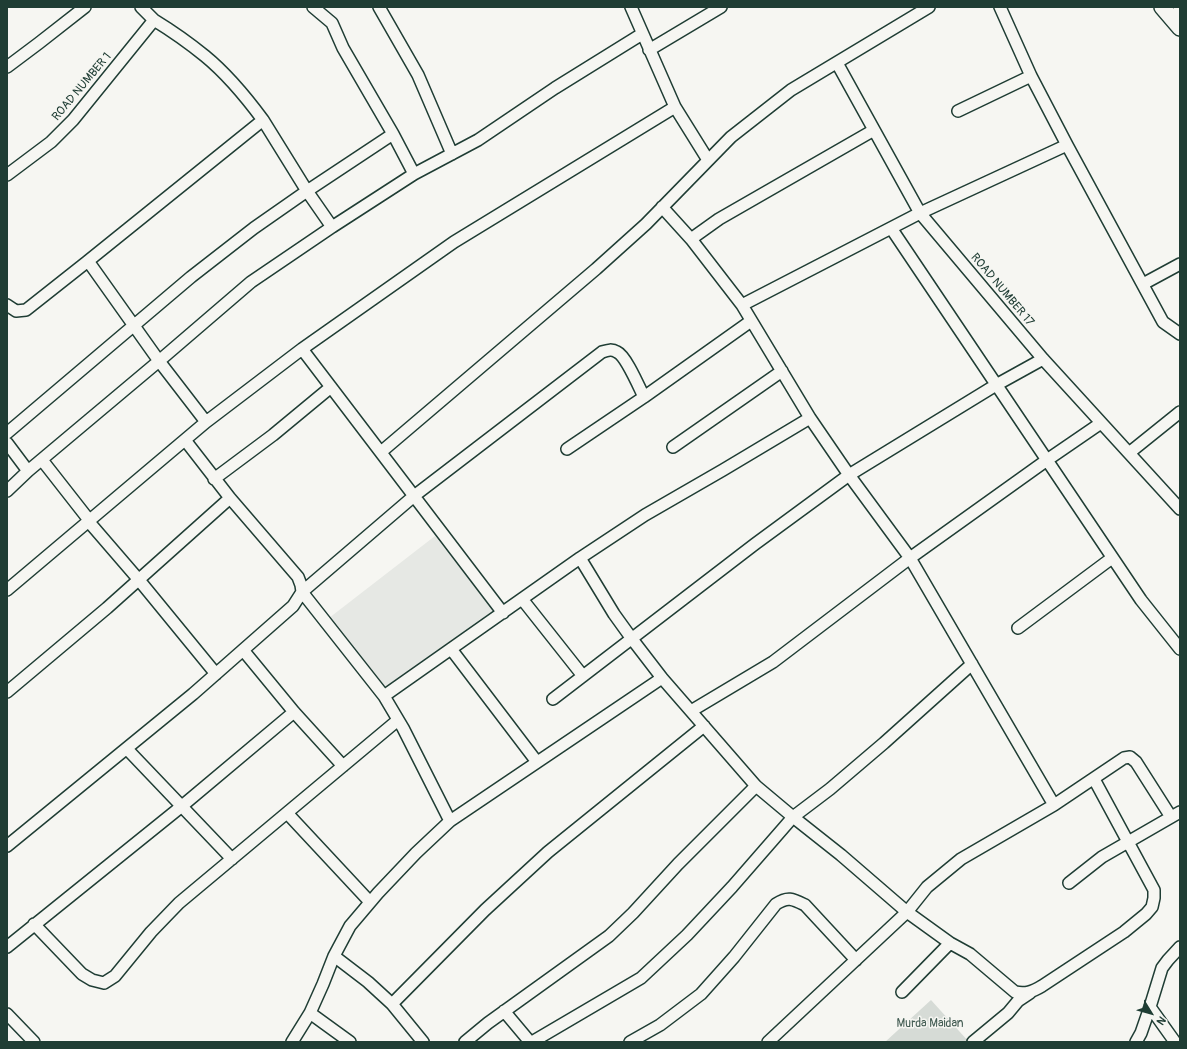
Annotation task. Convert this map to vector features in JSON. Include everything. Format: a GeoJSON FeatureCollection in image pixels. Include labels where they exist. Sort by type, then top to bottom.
{"type":"FeatureCollection","features":[{"type":"Feature","properties":{"kind":"street"},"geometry":{"type":"LineString","coordinates":[[7,66],[85,7]]}},
{"type":"Feature","properties":{"kind":"street"},"geometry":{"type":"LineString","coordinates":[[141,7],[154,20],[172,31],[206,56],[241,91],[264,120],[307,191],[332,228]]}},
{"type":"Feature","properties":{"kind":"street"},"geometry":{"type":"LineString","coordinates":[[313,7],[332,23],[343,48],[393,134],[414,174]]}},
{"type":"Feature","properties":{"kind":"street"},"geometry":{"type":"LineString","coordinates":[[379,7],[418,75],[452,154]]}},
{"type":"Feature","properties":{"kind":"street"},"geometry":{"type":"LineString","coordinates":[[631,7],[675,107],[708,160]]}},
{"type":"Feature","properties":{"kind":"street"},"geometry":{"type":"LineString","coordinates":[[649,50],[721,7]]}},
{"type":"Feature","properties":{"kind":"street"},"geometry":{"type":"LineString","coordinates":[[381,452],[596,269],[646,224],[731,137],[791,90],[929,7]]}},
{"type":"Feature","properties":{"kind":"street"},"geometry":{"type":"LineString","coordinates":[[1000,7],[1031,76],[1163,322],[1180,334]]}},
{"type":"Feature","properties":{"kind":"street","name":"ROAD NUMBER 1"},"geometry":{"type":"LineString","coordinates":[[7,175],[51,142],[73,120],[154,20]]}},
{"type":"Feature","properties":{"kind":"street"},"geometry":{"type":"LineString","coordinates":[[7,491],[28,471],[251,282],[414,174],[478,140],[555,88],[642,34]]}},
{"type":"Feature","properties":{"kind":"street","name":"ROAD NUMBER 17"},"geometry":{"type":"LineString","coordinates":[[837,63],[920,213],[1043,359],[1180,509]]}},
{"type":"Feature","properties":{"kind":"street"},"geometry":{"type":"LineString","coordinates":[[958,111],[1031,76]]}},
{"type":"Feature","properties":{"kind":"street"},"geometry":{"type":"LineString","coordinates":[[7,590],[206,422],[302,349],[454,242],[675,107]]}},
{"type":"Feature","properties":{"kind":"street"},"geometry":{"type":"LineString","coordinates":[[7,305],[16,311],[26,310],[264,120]]}},
{"type":"Feature","properties":{"kind":"street"},"geometry":{"type":"LineString","coordinates":[[691,239],[719,219],[874,130]]}},
{"type":"Feature","properties":{"kind":"street"},"geometry":{"type":"LineString","coordinates":[[7,433],[133,325],[254,228],[393,134]]}},
{"type":"Feature","properties":{"kind":"street"},"geometry":{"type":"LineString","coordinates":[[742,305],[920,213],[1067,145]]}},
{"type":"Feature","properties":{"kind":"street"},"geometry":{"type":"LineString","coordinates":[[662,207],[691,239],[742,305],[810,418],[849,475],[910,558],[1054,805]]}},
{"type":"Feature","properties":{"kind":"street"},"geometry":{"type":"LineString","coordinates":[[891,228],[1112,558],[1141,600],[1180,649]]}},
{"type":"Feature","properties":{"kind":"street"},"geometry":{"type":"LineString","coordinates":[[88,261],[159,361],[206,422]]}},
{"type":"Feature","properties":{"kind":"street"},"geometry":{"type":"LineString","coordinates":[[1143,284],[1180,264]]}},
{"type":"Feature","properties":{"kind":"street"},"geometry":{"type":"LineString","coordinates":[[567,449],[752,321]]}},
{"type":"Feature","properties":{"kind":"street"},"geometry":{"type":"LineString","coordinates":[[302,349],[503,613]]}},
{"type":"Feature","properties":{"kind":"street"},"geometry":{"type":"LineString","coordinates":[[7,846],[127,749],[216,674],[293,606],[302,592],[414,496],[602,352],[610,349],[618,352],[624,357],[644,397]]}},
{"type":"Feature","properties":{"kind":"street"},"geometry":{"type":"LineString","coordinates":[[553,699],[749,549],[849,475],[996,385],[1043,359]]}},
{"type":"Feature","properties":{"kind":"street"},"geometry":{"type":"LineString","coordinates":[[673,447],[782,371]]}},
{"type":"Feature","properties":{"kind":"street"},"geometry":{"type":"LineString","coordinates":[[214,479],[273,435],[331,387]]}},
{"type":"Feature","properties":{"kind":"street"},"geometry":{"type":"LineString","coordinates":[[1129,453],[1180,412]]}},
{"type":"Feature","properties":{"kind":"street"},"geometry":{"type":"LineString","coordinates":[[384,696],[580,558],[645,515],[810,418]]}},
{"type":"Feature","properties":{"kind":"street"},"geometry":{"type":"LineString","coordinates":[[691,711],[773,662],[910,558],[1101,423]]}},
{"type":"Feature","properties":{"kind":"street"},"geometry":{"type":"LineString","coordinates":[[185,440],[214,479],[298,577],[302,592],[384,696],[403,728],[450,821]]}},
{"type":"Feature","properties":{"kind":"street"},"geometry":{"type":"LineString","coordinates":[[7,443],[28,471]]}},
{"type":"Feature","properties":{"kind":"street"},"geometry":{"type":"LineString","coordinates":[[42,460],[89,520],[89,522],[216,674]]}},
{"type":"Feature","properties":{"kind":"street"},"geometry":{"type":"LineString","coordinates":[[7,692],[107,608],[230,498]]}},
{"type":"Feature","properties":{"kind":"street"},"geometry":{"type":"LineString","coordinates":[[580,558],[614,614],[662,678],[756,786],[841,855],[907,912],[950,943],[970,954],[1015,992],[1023,994],[1030,993]]}},
{"type":"Feature","properties":{"kind":"street"},"geometry":{"type":"LineString","coordinates":[[1018,628],[1112,558]]}},
{"type":"Feature","properties":{"kind":"street"},"geometry":{"type":"LineString","coordinates":[[522,599],[583,676]]}},
{"type":"Feature","properties":{"kind":"street"},"geometry":{"type":"LineString","coordinates":[[451,649],[537,762]]}},
{"type":"Feature","properties":{"kind":"street"},"geometry":{"type":"LineString","coordinates":[[243,650],[294,712],[343,766]]}},
{"type":"Feature","properties":{"kind":"street"},"geometry":{"type":"LineString","coordinates":[[504,1012],[531,1042],[641,978],[688,935],[732,888],[793,817],[830,789],[884,743],[972,664]]}},
{"type":"Feature","properties":{"kind":"street"},"geometry":{"type":"LineString","coordinates":[[292,1042],[310,1013],[334,956],[350,926],[370,902],[416,853],[450,821],[662,678]]}},
{"type":"Feature","properties":{"kind":"street"},"geometry":{"type":"LineString","coordinates":[[7,946],[182,806],[294,712]]}},
{"type":"Feature","properties":{"kind":"street"},"geometry":{"type":"LineString","coordinates":[[34,924],[82,974],[92,980],[104,983],[115,976],[151,932],[179,903],[398,720]]}},
{"type":"Feature","properties":{"kind":"street"},"geometry":{"type":"LineString","coordinates":[[392,1004],[485,910],[548,852],[704,726]]}},
{"type":"Feature","properties":{"kind":"street"},"geometry":{"type":"LineString","coordinates":[[127,749],[232,859]]}},
{"type":"Feature","properties":{"kind":"street"},"geometry":{"type":"LineString","coordinates":[[768,1042],[907,912],[928,887],[961,859],[1054,805],[1124,758],[1130,757],[1136,762],[1175,815],[1102,857],[1069,884]]}},
{"type":"Feature","properties":{"kind":"street"},"geometry":{"type":"LineString","coordinates":[[973,1042],[1008,1013],[1018,1001],[1124,932],[1146,914],[1152,907],[1154,890],[1094,778]]}},
{"type":"Feature","properties":{"kind":"street"},"geometry":{"type":"LineString","coordinates":[[466,1042],[488,1023],[609,936],[756,786]]}},
{"type":"Feature","properties":{"kind":"street"},"geometry":{"type":"LineString","coordinates":[[287,813],[370,902]]}},
{"type":"Feature","properties":{"kind":"street"},"geometry":{"type":"LineString","coordinates":[[630,1042],[660,1025],[701,994],[734,957],[776,904],[782,900],[788,898],[805,904],[856,960]]}},
{"type":"Feature","properties":{"kind":"street"},"geometry":{"type":"LineString","coordinates":[[902,992],[950,943]]}},
{"type":"Feature","properties":{"kind":"street"},"geometry":{"type":"LineString","coordinates":[[1136,1042],[1141,1033],[1162,968],[1179,950]]}},
{"type":"Feature","properties":{"kind":"street"},"geometry":{"type":"LineString","coordinates":[[334,956],[368,982],[392,1004],[423,1042]]}},
{"type":"Feature","properties":{"kind":"street"},"geometry":{"type":"LineString","coordinates":[[1150,1007],[1175,1042]]}},
{"type":"Feature","properties":{"kind":"street"},"geometry":{"type":"LineString","coordinates":[[310,1013],[350,1042]]}},
{"type":"Feature","properties":{"kind":"street"},"geometry":{"type":"LineString","coordinates":[[7,1014],[27,1040]]}},
{"type":"Feature","properties":{"kind":"shaded area"},"geometry":{"type":"Polygon","coordinates":[[[435,536],[494,611],[388,691],[329,618],[435,536]]]}},
{"type":"Feature","properties":{"kind":"green space","name":"Murda Maidan"},"geometry":{"type":"Polygon","coordinates":[[[931,1000],[969,1042],[885,1042],[931,1000]]]}}]}
